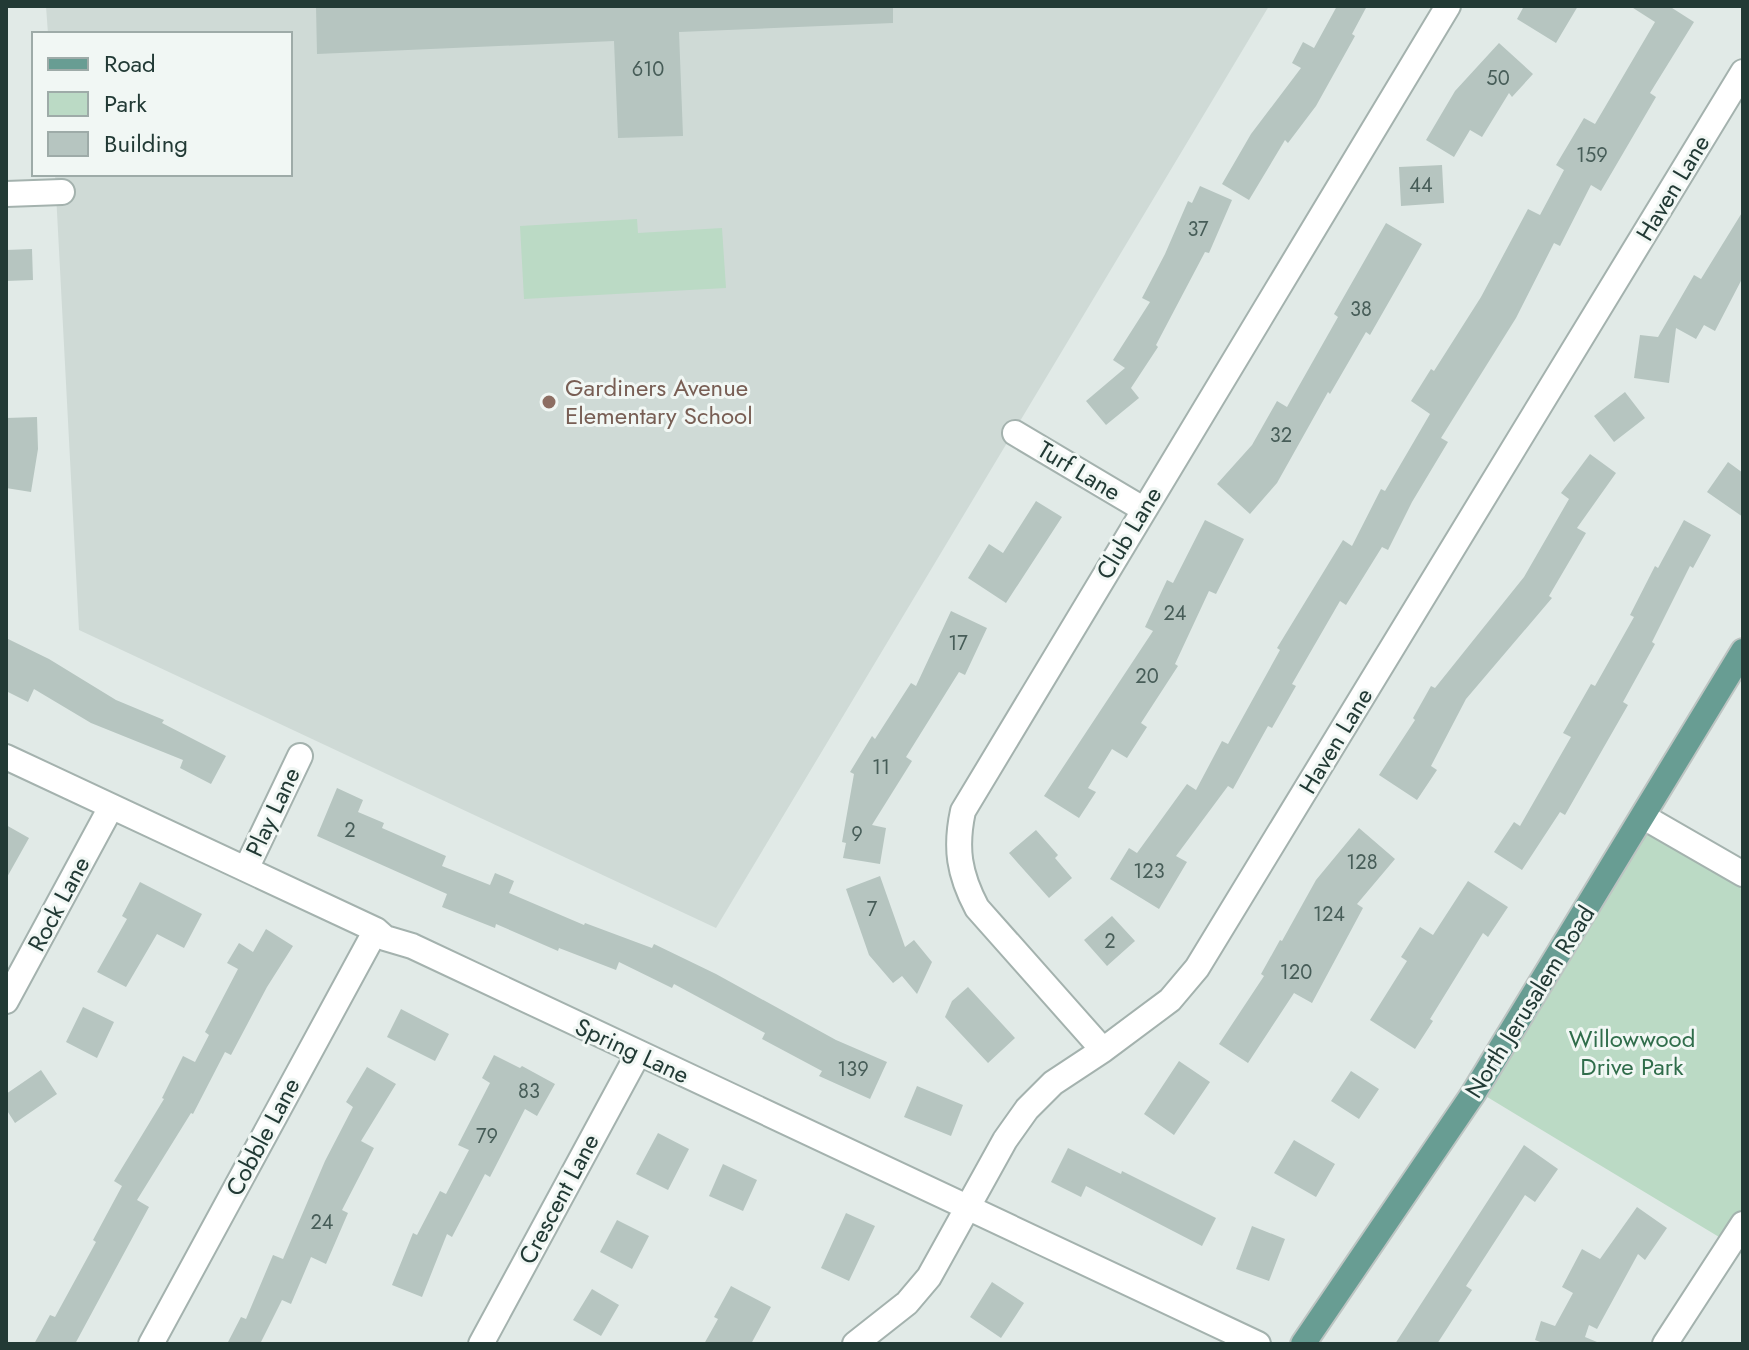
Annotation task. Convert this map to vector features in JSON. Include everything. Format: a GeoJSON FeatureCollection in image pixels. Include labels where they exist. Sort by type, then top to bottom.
{"type":"FeatureCollection","features":[{"type":"Feature","properties":{"kind":"main road","name":"North Jerusalem Road"},"geometry":{"type":"LineString","coordinates":[[1303,1344],[1473,1094],[1743,651]]}},
{"type":"Feature","properties":{"kind":"street","name":"Club Lane"},"geometry":{"type":"LineString","coordinates":[[1103,1050],[977,908],[964,884],[957,839],[963,811],[1448,6]]}},
{"type":"Feature","properties":{"kind":"street","name":"Haven Lane"},"geometry":{"type":"LineString","coordinates":[[855,1344],[907,1303],[922,1286],[1005,1140],[1027,1109],[1053,1083],[1170,1000],[1197,968],[1743,72]]}},
{"type":"Feature","properties":{"kind":"street"},"geometry":{"type":"LineString","coordinates":[[6,194],[62,192]]}},
{"type":"Feature","properties":{"kind":"street","name":"Turf Lane"},"geometry":{"type":"LineString","coordinates":[[1015,433],[1143,509]]}},
{"type":"Feature","properties":{"kind":"street","name":"Play Lane"},"geometry":{"type":"LineString","coordinates":[[246,869],[300,756]]}},
{"type":"Feature","properties":{"kind":"street","name":"Spring Lane"},"geometry":{"type":"LineString","coordinates":[[6,757],[376,930],[385,938],[412,946],[1258,1344]]}},
{"type":"Feature","properties":{"kind":"street","name":"Rock Lane"},"geometry":{"type":"LineString","coordinates":[[6,1001],[111,807]]}},
{"type":"Feature","properties":{"kind":"street"},"geometry":{"type":"LineString","coordinates":[[1644,817],[1743,874]]}},
{"type":"Feature","properties":{"kind":"street","name":"Cobble Lane"},"geometry":{"type":"LineString","coordinates":[[151,1344],[376,930]]}},
{"type":"Feature","properties":{"kind":"street","name":"Crescent Lane"},"geometry":{"type":"LineString","coordinates":[[481,1344],[638,1054]]}},
{"type":"Feature","properties":{"kind":"street"},"geometry":{"type":"LineString","coordinates":[[1665,1344],[1743,1224]]}},
{"type":"Feature","properties":{"kind":"shaded area","name":"Gardiners Avenue Elementary School"},"geometry":{"type":"Polygon","coordinates":[[[46,6],[1269,6],[716,928],[79,630],[55,176],[292,176],[292,32],[48,32],[46,6]]]}},
{"type":"Feature","properties":{"kind":"green space"},"geometry":{"type":"Polygon","coordinates":[[[637,219],[638,233],[722,228],[726,288],[524,299],[520,226],[637,219]]]}},
{"type":"Feature","properties":{"kind":"green space","name":"Willowwood Drive Park"},"geometry":{"type":"Polygon","coordinates":[[[1646,819],[1743,874],[1743,1222],[1729,1243],[1479,1092],[1646,819]]]}},
{"type":"Feature","properties":{"kind":"building"},"geometry":{"type":"Polygon","coordinates":[[[316,6],[893,6],[893,23],[679,32],[683,136],[618,138],[614,41],[317,54],[316,6]]]}},
{"type":"Feature","properties":{"kind":"building"},"geometry":{"type":"Polygon","coordinates":[[[1337,6],[1367,6],[1352,34],[1355,36],[1316,106],[1288,143],[1285,140],[1249,200],[1222,184],[1251,134],[1301,68],[1292,63],[1303,42],[1314,48],[1337,6]]]}},
{"type":"Feature","properties":{"kind":"building"},"geometry":{"type":"Polygon","coordinates":[[[1524,6],[1578,6],[1556,43],[1517,19],[1524,6]]]}},
{"type":"Feature","properties":{"kind":"building"},"geometry":{"type":"Polygon","coordinates":[[[1630,6],[1669,6],[1694,22],[1650,93],[1656,97],[1601,191],[1591,185],[1560,246],[1554,243],[1516,318],[1441,438],[1448,442],[1388,550],[1382,547],[1346,605],[1340,601],[1292,684],[1296,686],[1272,728],[1268,726],[1233,789],[1228,786],[1176,856],[1187,862],[1159,909],[1110,879],[1129,848],[1137,853],[1187,784],[1196,790],[1222,741],[1228,744],[1280,650],[1277,648],[1343,540],[1352,546],[1381,489],[1385,491],[1430,414],[1411,401],[1481,297],[1528,209],[1540,215],[1564,170],[1556,165],[1584,118],[1595,124],[1655,22],[1630,6]]]}},
{"type":"Feature","properties":{"kind":"building"},"geometry":{"type":"Polygon","coordinates":[[[1499,43],[1533,74],[1512,97],[1509,93],[1482,137],[1470,130],[1454,157],[1426,140],[1455,91],[1499,43]]]}},
{"type":"Feature","properties":{"kind":"building"},"geometry":{"type":"Polygon","coordinates":[[[1442,165],[1444,203],[1401,206],[1399,167],[1442,165]]]}},
{"type":"Feature","properties":{"kind":"building"},"geometry":{"type":"Polygon","coordinates":[[[1200,186],[1232,200],[1209,253],[1205,252],[1156,345],[1158,347],[1131,388],[1139,398],[1106,425],[1086,401],[1125,368],[1113,360],[1150,302],[1142,298],[1188,201],[1192,203],[1200,186]]]}},
{"type":"Feature","properties":{"kind":"building"},"geometry":{"type":"Polygon","coordinates":[[[1743,211],[1743,277],[1715,331],[1704,325],[1696,339],[1676,328],[1669,383],[1634,378],[1640,335],[1658,337],[1694,275],[1701,279],[1743,211]]]}},
{"type":"Feature","properties":{"kind":"building"},"geometry":{"type":"Polygon","coordinates":[[[1386,223],[1422,244],[1370,335],[1366,332],[1330,394],[1328,392],[1277,483],[1250,514],[1217,484],[1252,445],[1277,401],[1287,407],[1338,317],[1334,314],[1386,223]]]}},
{"type":"Feature","properties":{"kind":"building"},"geometry":{"type":"Polygon","coordinates":[[[32,249],[33,280],[6,281],[6,250],[32,249]]]}},
{"type":"Feature","properties":{"kind":"building"},"geometry":{"type":"Polygon","coordinates":[[[1625,392],[1645,418],[1614,442],[1594,416],[1625,392]]]}},
{"type":"Feature","properties":{"kind":"building"},"geometry":{"type":"Polygon","coordinates":[[[37,417],[38,449],[31,492],[6,488],[6,418],[37,417]]]}},
{"type":"Feature","properties":{"kind":"building"},"geometry":{"type":"Polygon","coordinates":[[[1590,454],[1616,473],[1577,528],[1586,533],[1549,596],[1552,598],[1466,699],[1431,766],[1437,770],[1417,800],[1379,775],[1415,720],[1413,718],[1431,686],[1435,688],[1524,577],[1569,499],[1561,493],[1590,454]]]}},
{"type":"Feature","properties":{"kind":"building"},"geometry":{"type":"Polygon","coordinates":[[[1728,462],[1743,473],[1743,517],[1707,492],[1728,462]]]}},
{"type":"Feature","properties":{"kind":"building"},"geometry":{"type":"Polygon","coordinates":[[[1036,501],[1062,517],[1006,603],[968,578],[989,544],[1003,553],[1036,501]]]}},
{"type":"Feature","properties":{"kind":"building"},"geometry":{"type":"Polygon","coordinates":[[[1205,520],[1244,539],[1216,594],[1209,591],[1175,664],[1178,666],[1141,723],[1147,727],[1127,758],[1112,749],[1088,788],[1096,792],[1079,818],[1044,796],[1153,631],[1145,627],[1167,580],[1173,583],[1205,520]]]}},
{"type":"Feature","properties":{"kind":"building"},"geometry":{"type":"Polygon","coordinates":[[[1684,520],[1711,535],[1693,568],[1690,566],[1652,642],[1655,644],[1623,702],[1628,705],[1565,815],[1560,812],[1522,870],[1494,852],[1514,822],[1520,826],[1571,737],[1563,733],[1591,684],[1595,686],[1634,617],[1630,615],[1655,566],[1658,568],[1684,520]]]}},
{"type":"Feature","properties":{"kind":"building"},"geometry":{"type":"Polygon","coordinates":[[[951,611],[987,628],[965,675],[959,672],[906,757],[912,761],[872,825],[886,828],[880,864],[843,858],[846,843],[842,842],[854,774],[850,772],[911,683],[916,686],[951,611]]]}},
{"type":"Feature","properties":{"kind":"building"},"geometry":{"type":"Polygon","coordinates":[[[6,638],[49,659],[116,700],[164,720],[162,723],[226,756],[211,784],[180,768],[183,760],[91,723],[34,689],[28,702],[6,691],[6,638]]]}},
{"type":"Feature","properties":{"kind":"building"},"geometry":{"type":"Polygon","coordinates":[[[337,788],[363,800],[358,812],[384,823],[382,828],[446,856],[442,866],[490,885],[495,873],[514,881],[509,893],[584,925],[652,948],[654,944],[836,1040],[887,1062],[870,1099],[819,1076],[822,1071],[762,1039],[765,1033],[674,984],[672,988],[619,962],[616,970],[559,948],[558,951],[496,924],[495,928],[442,907],[447,894],[317,836],[337,788]]]}},
{"type":"Feature","properties":{"kind":"building"},"geometry":{"type":"Polygon","coordinates":[[[6,825],[29,838],[6,879],[6,825]]]}},
{"type":"Feature","properties":{"kind":"building"},"geometry":{"type":"Polygon","coordinates":[[[1359,828],[1395,859],[1357,904],[1363,908],[1312,1003],[1294,993],[1248,1063],[1219,1044],[1264,976],[1261,974],[1316,880],[1359,828]]]}},
{"type":"Feature","properties":{"kind":"building"},"geometry":{"type":"Polygon","coordinates":[[[1036,830],[1058,855],[1055,858],[1072,878],[1049,898],[1009,853],[1036,830]]]}},
{"type":"Feature","properties":{"kind":"building"},"geometry":{"type":"Polygon","coordinates":[[[880,876],[905,947],[914,940],[932,962],[917,994],[902,976],[893,983],[869,955],[846,889],[880,876]]]}},
{"type":"Feature","properties":{"kind":"building"},"geometry":{"type":"Polygon","coordinates":[[[1468,881],[1508,907],[1488,937],[1483,933],[1415,1049],[1370,1020],[1407,961],[1401,957],[1420,927],[1433,935],[1468,881]]]}},
{"type":"Feature","properties":{"kind":"building"},"geometry":{"type":"Polygon","coordinates":[[[140,882],[202,914],[184,948],[157,934],[126,987],[97,972],[127,919],[122,916],[140,882]]]}},
{"type":"Feature","properties":{"kind":"building"},"geometry":{"type":"Polygon","coordinates":[[[1112,916],[1135,941],[1107,966],[1084,940],[1112,916]]]}},
{"type":"Feature","properties":{"kind":"building"},"geometry":{"type":"Polygon","coordinates":[[[266,929],[293,946],[231,1055],[225,1052],[193,1114],[137,1200],[149,1207],[75,1344],[34,1344],[50,1315],[55,1317],[96,1242],[93,1240],[122,1186],[114,1181],[164,1099],[183,1056],[195,1062],[209,1035],[205,1032],[238,969],[227,963],[239,943],[253,952],[266,929]]]}},
{"type":"Feature","properties":{"kind":"building"},"geometry":{"type":"Polygon","coordinates":[[[968,987],[1015,1038],[988,1063],[945,1017],[952,1001],[968,987]]]}},
{"type":"Feature","properties":{"kind":"building"},"geometry":{"type":"Polygon","coordinates":[[[83,1007],[114,1022],[97,1058],[66,1042],[83,1007]]]}},
{"type":"Feature","properties":{"kind":"building"},"geometry":{"type":"Polygon","coordinates":[[[401,1009],[449,1034],[435,1061],[387,1037],[401,1009]]]}},
{"type":"Feature","properties":{"kind":"building"},"geometry":{"type":"Polygon","coordinates":[[[494,1055],[555,1084],[537,1116],[525,1109],[490,1177],[485,1174],[452,1237],[447,1234],[422,1297],[392,1285],[413,1233],[417,1235],[440,1191],[446,1194],[469,1150],[458,1145],[490,1083],[482,1078],[494,1055]]]}},
{"type":"Feature","properties":{"kind":"building"},"geometry":{"type":"Polygon","coordinates":[[[1179,1061],[1210,1082],[1174,1135],[1144,1114],[1179,1061]]]}},
{"type":"Feature","properties":{"kind":"building"},"geometry":{"type":"Polygon","coordinates":[[[367,1067],[396,1084],[361,1141],[374,1148],[342,1210],[348,1213],[326,1264],[311,1257],[291,1304],[282,1300],[260,1344],[227,1344],[241,1317],[246,1319],[273,1255],[283,1259],[325,1161],[353,1107],[346,1102],[367,1067]]]}},
{"type":"Feature","properties":{"kind":"building"},"geometry":{"type":"Polygon","coordinates":[[[41,1070],[57,1094],[15,1123],[6,1109],[6,1094],[41,1070]]]}},
{"type":"Feature","properties":{"kind":"building"},"geometry":{"type":"Polygon","coordinates":[[[1351,1071],[1379,1089],[1359,1119],[1331,1101],[1351,1071]]]}},
{"type":"Feature","properties":{"kind":"building"},"geometry":{"type":"Polygon","coordinates":[[[917,1086],[963,1105],[951,1136],[904,1117],[917,1086]]]}},
{"type":"Feature","properties":{"kind":"building"},"geometry":{"type":"Polygon","coordinates":[[[658,1133],[689,1149],[668,1190],[636,1174],[658,1133]]]}},
{"type":"Feature","properties":{"kind":"building"},"geometry":{"type":"Polygon","coordinates":[[[1294,1140],[1335,1164],[1316,1197],[1274,1173],[1294,1140]]]}},
{"type":"Feature","properties":{"kind":"building"},"geometry":{"type":"Polygon","coordinates":[[[1524,1145],[1558,1169],[1535,1202],[1525,1195],[1466,1286],[1472,1290],[1437,1344],[1395,1344],[1524,1145]]]}},
{"type":"Feature","properties":{"kind":"building"},"geometry":{"type":"Polygon","coordinates":[[[1068,1148],[1216,1218],[1202,1246],[1086,1186],[1081,1197],[1051,1182],[1068,1148]]]}},
{"type":"Feature","properties":{"kind":"building"},"geometry":{"type":"Polygon","coordinates":[[[723,1164],[757,1180],[743,1211],[709,1196],[723,1164]]]}},
{"type":"Feature","properties":{"kind":"building"},"geometry":{"type":"Polygon","coordinates":[[[1637,1207],[1667,1228],[1645,1260],[1638,1254],[1597,1329],[1589,1325],[1585,1337],[1596,1344],[1546,1344],[1535,1340],[1541,1321],[1555,1326],[1573,1293],[1562,1287],[1582,1249],[1600,1259],[1637,1207]]]}},
{"type":"Feature","properties":{"kind":"building"},"geometry":{"type":"Polygon","coordinates":[[[846,1213],[875,1226],[849,1281],[821,1268],[846,1213]]]}},
{"type":"Feature","properties":{"kind":"building"},"geometry":{"type":"Polygon","coordinates":[[[617,1220],[649,1236],[632,1269],[600,1252],[617,1220]]]}},
{"type":"Feature","properties":{"kind":"building"},"geometry":{"type":"Polygon","coordinates":[[[1252,1226],[1285,1239],[1269,1281],[1236,1269],[1252,1226]]]}},
{"type":"Feature","properties":{"kind":"building"},"geometry":{"type":"Polygon","coordinates":[[[992,1282],[1024,1303],[1001,1338],[970,1317],[992,1282]]]}},
{"type":"Feature","properties":{"kind":"building"},"geometry":{"type":"Polygon","coordinates":[[[731,1286],[771,1307],[751,1344],[704,1344],[718,1319],[714,1317],[731,1286]]]}},
{"type":"Feature","properties":{"kind":"building"},"geometry":{"type":"Polygon","coordinates":[[[592,1289],[619,1305],[601,1336],[573,1320],[592,1289]]]}},
{"type":"Feature","properties":{"kind":"place","name":"Gardiners Avenue Elementary School"},"geometry":{"type":"Point","coordinates":[549,402]}}]}
